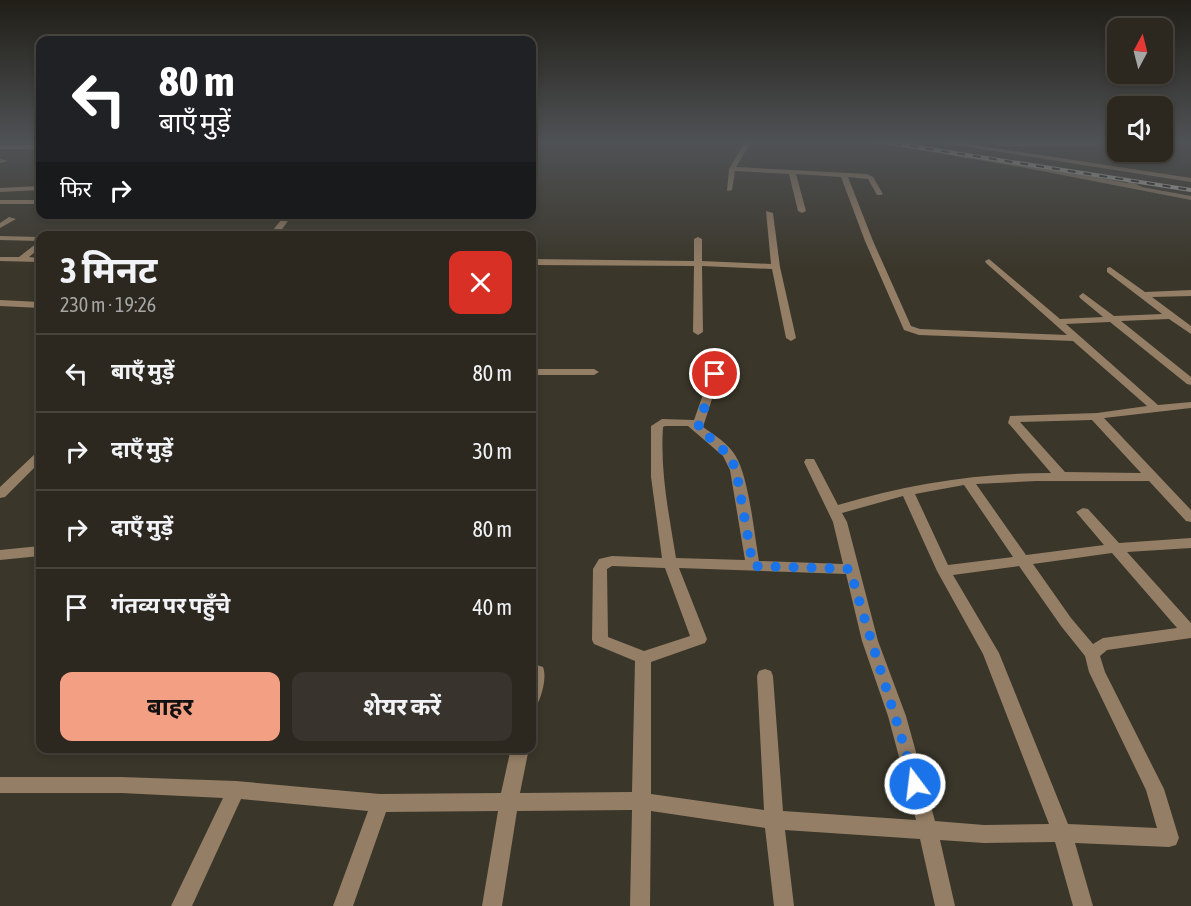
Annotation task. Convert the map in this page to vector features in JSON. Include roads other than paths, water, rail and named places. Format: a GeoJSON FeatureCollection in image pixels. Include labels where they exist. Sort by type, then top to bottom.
{"type":"FeatureCollection","features":[{"type":"Feature","properties":{"kind":"street"},"geometry":{"type":"LineString","coordinates":[[729,190],[730,183]]}},
{"type":"Feature","properties":{"kind":"street"},"geometry":{"type":"LineString","coordinates":[[795,183],[802,211]]}},
{"type":"Feature","properties":{"kind":"street"},"geometry":{"type":"LineString","coordinates":[[847,183],[869,242],[908,328],[919,332],[1074,338]]}},
{"type":"Feature","properties":{"kind":"street"},"geometry":{"type":"LineString","coordinates":[[873,183],[879,194]]}},
{"type":"Feature","properties":{"kind":"street"},"geometry":{"type":"LineString","coordinates":[[1141,183],[1191,198]]}},
{"type":"Feature","properties":{"kind":"street"},"geometry":{"type":"LineString","coordinates":[[0,190],[36,189]]}},
{"type":"Feature","properties":{"kind":"street"},"geometry":{"type":"LineString","coordinates":[[0,202],[36,202]]}},
{"type":"Feature","properties":{"kind":"street"},"geometry":{"type":"LineString","coordinates":[[769,213],[776,267],[791,338]]}},
{"type":"Feature","properties":{"kind":"street"},"geometry":{"type":"LineString","coordinates":[[0,226],[12,219]]}},
{"type":"Feature","properties":{"kind":"street"},"geometry":{"type":"LineString","coordinates":[[276,231],[286,219]]}},
{"type":"Feature","properties":{"kind":"street"},"geometry":{"type":"LineString","coordinates":[[0,238],[36,239]]}},
{"type":"Feature","properties":{"kind":"street"},"geometry":{"type":"LineString","coordinates":[[698,239],[698,332]]}},
{"type":"Feature","properties":{"kind":"street"},"geometry":{"type":"LineString","coordinates":[[20,260],[36,248]]}},
{"type":"Feature","properties":{"kind":"street"},"geometry":{"type":"LineString","coordinates":[[0,259],[36,260]]}},
{"type":"Feature","properties":{"kind":"street"},"geometry":{"type":"LineString","coordinates":[[989,261],[1154,407]]}},
{"type":"Feature","properties":{"kind":"street"},"geometry":{"type":"LineString","coordinates":[[536,262],[776,267]]}},
{"type":"Feature","properties":{"kind":"street"},"geometry":{"type":"LineString","coordinates":[[1110,270],[1191,331]]}},
{"type":"Feature","properties":{"kind":"street"},"geometry":{"type":"LineString","coordinates":[[1141,295],[1191,293]]}},
{"type":"Feature","properties":{"kind":"street"},"geometry":{"type":"LineString","coordinates":[[1083,296],[1191,382]]}},
{"type":"Feature","properties":{"kind":"street"},"geometry":{"type":"LineString","coordinates":[[0,303],[36,305]]}},
{"type":"Feature","properties":{"kind":"street"},"geometry":{"type":"LineString","coordinates":[[1056,322],[1170,316]]}},
{"type":"Feature","properties":{"kind":"street"},"geometry":{"type":"LineString","coordinates":[[536,372],[594,372]]}},
{"type":"Feature","properties":{"kind":"street"},"geometry":{"type":"LineString","coordinates":[[698,428],[715,374]]}},
{"type":"Feature","properties":{"kind":"street"},"geometry":{"type":"LineString","coordinates":[[1060,476],[1013,420],[1018,417],[1098,416],[1154,407],[1191,405]]}},
{"type":"Feature","properties":{"kind":"street"},"geometry":{"type":"LineString","coordinates":[[1098,416],[1100,424],[1191,518]]}},
{"type":"Feature","properties":{"kind":"street"},"geometry":{"type":"LineString","coordinates":[[753,566],[736,470],[729,455],[691,423],[662,422],[657,426],[655,441],[662,515],[670,562],[699,639],[643,657],[600,640],[600,569],[604,563],[612,561],[670,562],[753,566],[850,569]]}},
{"type":"Feature","properties":{"kind":"street"},"geometry":{"type":"LineString","coordinates":[[0,494],[36,460]]}},
{"type":"Feature","properties":{"kind":"street"},"geometry":{"type":"LineString","coordinates":[[810,462],[840,522],[870,641],[897,716],[945,906]]}},
{"type":"Feature","properties":{"kind":"street"},"geometry":{"type":"LineString","coordinates":[[834,511],[907,491],[967,481],[1060,476],[1151,477]]}},
{"type":"Feature","properties":{"kind":"street"},"geometry":{"type":"LineString","coordinates":[[0,785],[121,785],[236,790],[380,803],[640,801],[774,820],[984,834],[1062,833],[1169,838],[1155,789],[1097,672],[1092,654],[1066,622],[967,481]]}},
{"type":"Feature","properties":{"kind":"street"},"geometry":{"type":"LineString","coordinates":[[907,491],[944,571],[991,653],[1062,833],[1083,906]]}},
{"type":"Feature","properties":{"kind":"street"},"geometry":{"type":"LineString","coordinates":[[1083,512],[1191,632]]}},
{"type":"Feature","properties":{"kind":"street"},"geometry":{"type":"LineString","coordinates":[[944,571],[1116,548],[1191,543]]}},
{"type":"Feature","properties":{"kind":"street"},"geometry":{"type":"LineString","coordinates":[[0,555],[36,551]]}},
{"type":"Feature","properties":{"kind":"street"},"geometry":{"type":"LineString","coordinates":[[1092,654],[1103,644],[1191,632]]}},
{"type":"Feature","properties":{"kind":"street"},"geometry":{"type":"LineString","coordinates":[[640,906],[643,657]]}},
{"type":"Feature","properties":{"kind":"street"},"geometry":{"type":"LineString","coordinates":[[536,677],[537,672]]}},
{"type":"Feature","properties":{"kind":"street"},"geometry":{"type":"LineString","coordinates":[[765,676],[774,820],[784,906]]}},
{"type":"Feature","properties":{"kind":"street"},"geometry":{"type":"LineString","coordinates":[[492,906],[519,753]]}},
{"type":"Feature","properties":{"kind":"street"},"geometry":{"type":"LineString","coordinates":[[181,906],[236,790]]}},
{"type":"Feature","properties":{"kind":"street"},"geometry":{"type":"LineString","coordinates":[[343,906],[380,803]]}},
{"type":"Feature","properties":{"kind":"railway"},"geometry":{"type":"LineString","coordinates":[[1148,183],[1191,190]]}}]}
